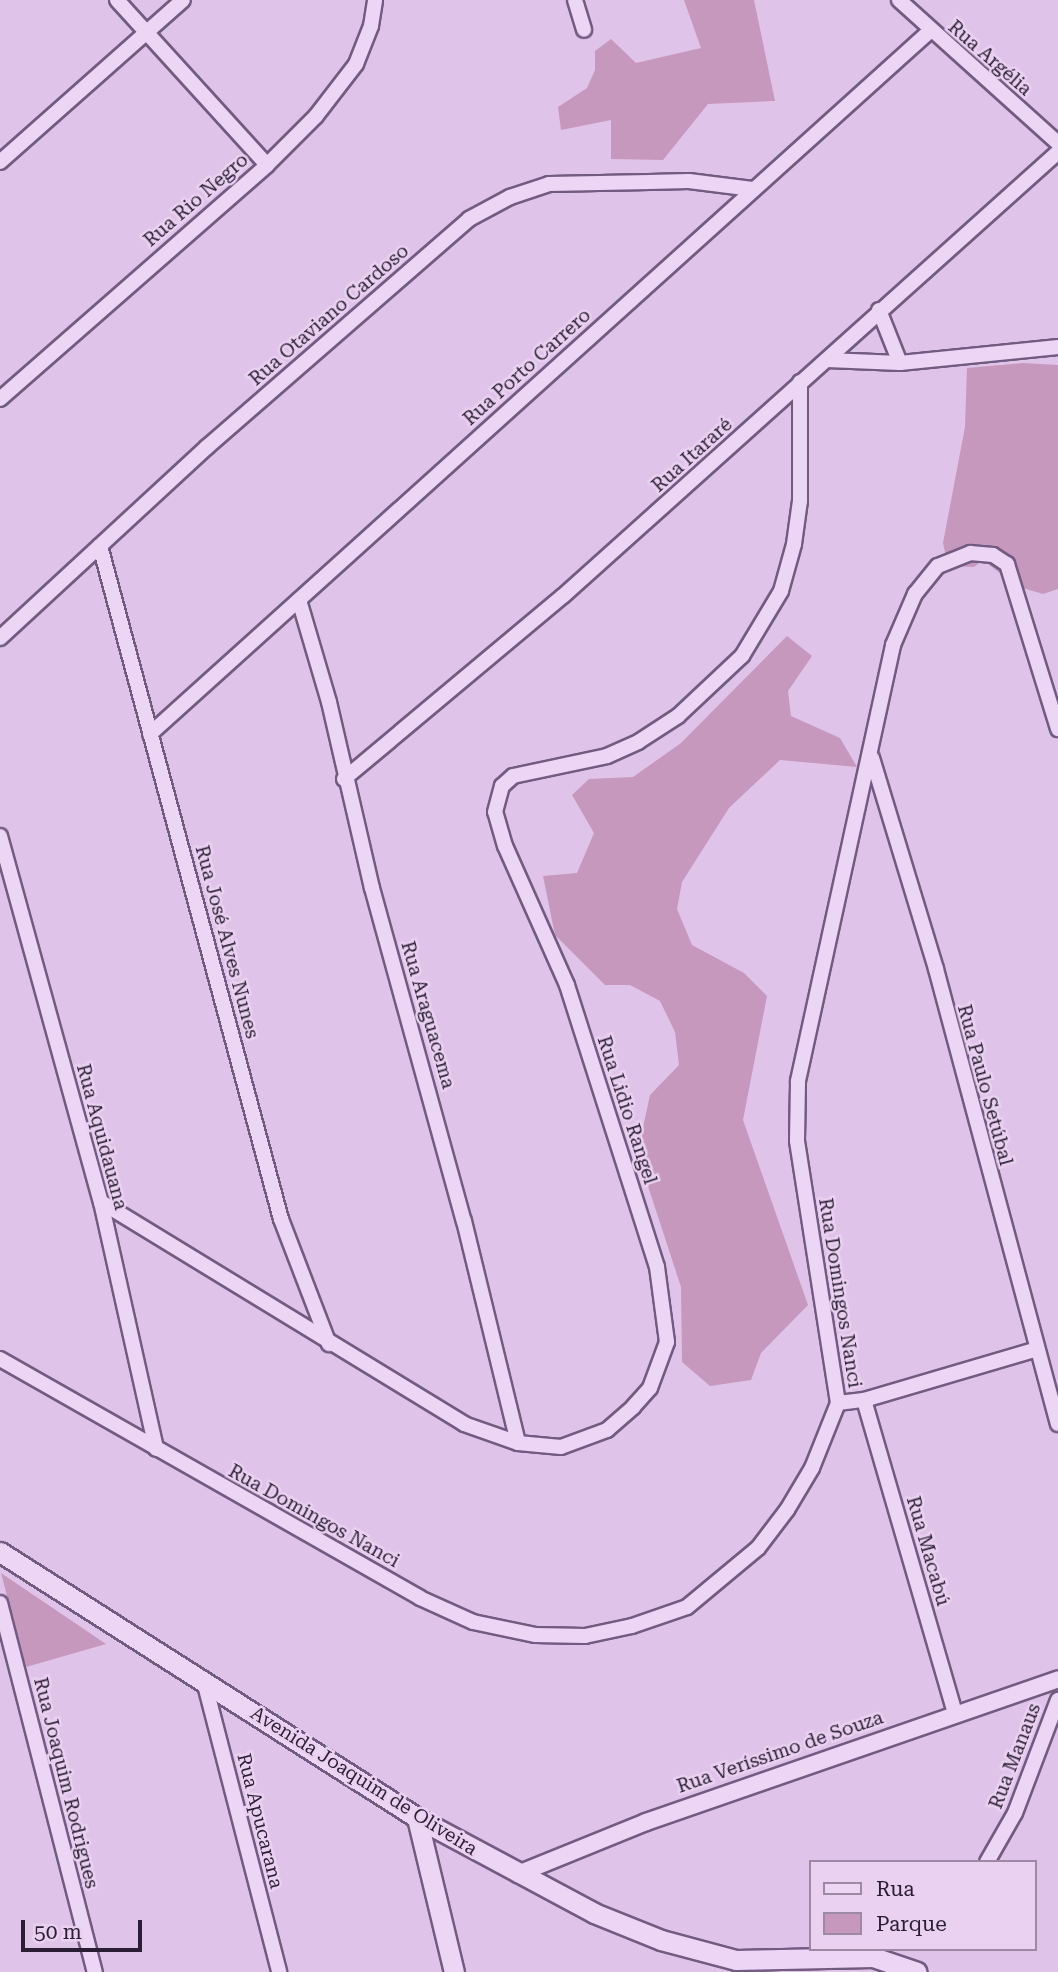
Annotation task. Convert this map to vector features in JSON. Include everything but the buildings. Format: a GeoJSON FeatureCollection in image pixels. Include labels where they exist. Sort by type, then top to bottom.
{"type":"FeatureCollection","features":[{"type":"Feature","properties":{"kind":"main road","name":"Avenida Joaquim de Oliveira"},"geometry":{"type":"LineString","coordinates":[[0,1552],[417,1818],[519,1874],[629,1928],[712,1955],[770,1961],[878,1953],[917,1972]]}},
{"type":"Feature","properties":{"kind":"main road"},"geometry":{"type":"LineString","coordinates":[[417,1818],[454,1972]]}},
{"type":"Feature","properties":{"kind":"street"},"geometry":{"type":"LineString","coordinates":[[117,0],[267,165]]}},
{"type":"Feature","properties":{"kind":"street"},"geometry":{"type":"LineString","coordinates":[[0,162],[183,0]]}},
{"type":"Feature","properties":{"kind":"street","name":"Rua Rio Negro"},"geometry":{"type":"LineString","coordinates":[[0,399],[267,165],[316,116],[356,64],[371,26],[374,0]]}},
{"type":"Feature","properties":{"kind":"street"},"geometry":{"type":"LineString","coordinates":[[575,0],[584,30]]}},
{"type":"Feature","properties":{"kind":"street","name":"Rua Argélia"},"geometry":{"type":"LineString","coordinates":[[899,0],[930,31],[1058,142]]}},
{"type":"Feature","properties":{"kind":"street","name":"Rua Porto Carrero"},"geometry":{"type":"LineString","coordinates":[[150,734],[930,31]]}},
{"type":"Feature","properties":{"kind":"street","name":"Rua Itararé"},"geometry":{"type":"LineString","coordinates":[[344,779],[573,587],[1058,152]]}},
{"type":"Feature","properties":{"kind":"street","name":"Rua Otaviano Cardoso"},"geometry":{"type":"LineString","coordinates":[[0,638],[469,219],[510,197],[549,184],[689,181],[752,189]]}},
{"type":"Feature","properties":{"kind":"street"},"geometry":{"type":"LineString","coordinates":[[879,310],[900,363]]}},
{"type":"Feature","properties":{"kind":"street"},"geometry":{"type":"LineString","coordinates":[[827,360],[900,363],[1058,347]]}},
{"type":"Feature","properties":{"kind":"street","name":"Rua Lidio Rangel"},"geometry":{"type":"LineString","coordinates":[[101,1202],[184,1250],[329,1344],[464,1424],[518,1443],[561,1447],[607,1430],[650,1388],[667,1342],[657,1267],[567,985],[505,846],[495,812],[498,796],[513,776],[607,756],[638,742],[678,716],[742,656],[781,591],[794,544],[800,501],[800,382]]}},
{"type":"Feature","properties":{"kind":"street","name":"Rua José Alves Nunes"},"geometry":{"type":"LineString","coordinates":[[100,546],[281,1219],[329,1344]]}},
{"type":"Feature","properties":{"kind":"street","name":"Rua Domingos Nanci"},"geometry":{"type":"LineString","coordinates":[[0,1359],[420,1598],[473,1622],[535,1636],[585,1636],[632,1626],[687,1607],[718,1585],[758,1548],[787,1510],[812,1468],[838,1403],[797,1140],[798,1081],[871,756],[893,645],[915,594],[938,566],[970,553],[992,555],[1007,564],[1058,729]]}},
{"type":"Feature","properties":{"kind":"street","name":"Rua Araguacema"},"geometry":{"type":"LineString","coordinates":[[299,600],[328,702],[344,779],[438,1117],[518,1443]]}},
{"type":"Feature","properties":{"kind":"street","name":"Rua Paulo Setúbal"},"geometry":{"type":"LineString","coordinates":[[871,756],[936,969],[1058,1424]]}},
{"type":"Feature","properties":{"kind":"street","name":"Rua Aquidauana"},"geometry":{"type":"LineString","coordinates":[[0,836],[101,1202],[156,1449]]}},
{"type":"Feature","properties":{"kind":"street"},"geometry":{"type":"LineString","coordinates":[[838,1403],[864,1400],[1037,1349]]}},
{"type":"Feature","properties":{"kind":"street","name":"Rua Macabú"},"geometry":{"type":"LineString","coordinates":[[864,1400],[955,1713]]}},
{"type":"Feature","properties":{"kind":"street","name":"Rua Joaquim Rodrigues"},"geometry":{"type":"LineString","coordinates":[[0,1603],[95,1972]]}},
{"type":"Feature","properties":{"kind":"street","name":"Rua Veríssimo de Souza"},"geometry":{"type":"LineString","coordinates":[[519,1874],[646,1822],[1058,1679]]}},
{"type":"Feature","properties":{"kind":"street","name":"Rua Apucarana"},"geometry":{"type":"LineString","coordinates":[[204,1681],[279,1972]]}},
{"type":"Feature","properties":{"kind":"street","name":"Rua Manaus"},"geometry":{"type":"LineString","coordinates":[[989,1860],[1016,1814],[1058,1700]]}},
{"type":"Feature","properties":{"kind":"green space"},"geometry":{"type":"Polygon","coordinates":[[[684,0],[754,0],[775,101],[708,104],[663,160],[611,159],[611,120],[561,130],[558,107],[587,88],[595,70],[595,51],[611,39],[636,63],[701,48],[684,0]]]}},
{"type":"Feature","properties":{"kind":"green space"},"geometry":{"type":"Polygon","coordinates":[[[1023,363],[1058,365],[1058,589],[1043,594],[1016,586],[983,560],[974,567],[948,566],[943,543],[965,427],[967,368],[1023,363]]]}},
{"type":"Feature","properties":{"kind":"green space"},"geometry":{"type":"Polygon","coordinates":[[[787,636],[812,656],[788,691],[791,716],[840,738],[857,767],[780,760],[729,808],[682,882],[677,909],[692,945],[744,973],[767,996],[743,1120],[808,1305],[761,1353],[751,1380],[710,1386],[682,1362],[681,1287],[645,1177],[642,1132],[650,1095],[679,1065],[675,1032],[660,1001],[630,985],[605,985],[555,935],[543,876],[577,873],[594,833],[572,795],[589,779],[633,777],[681,743],[787,636]]]}},
{"type":"Feature","properties":{"kind":"green space"},"geometry":{"type":"Polygon","coordinates":[[[1,1573],[106,1644],[26,1667],[1,1573]]]}}]}
